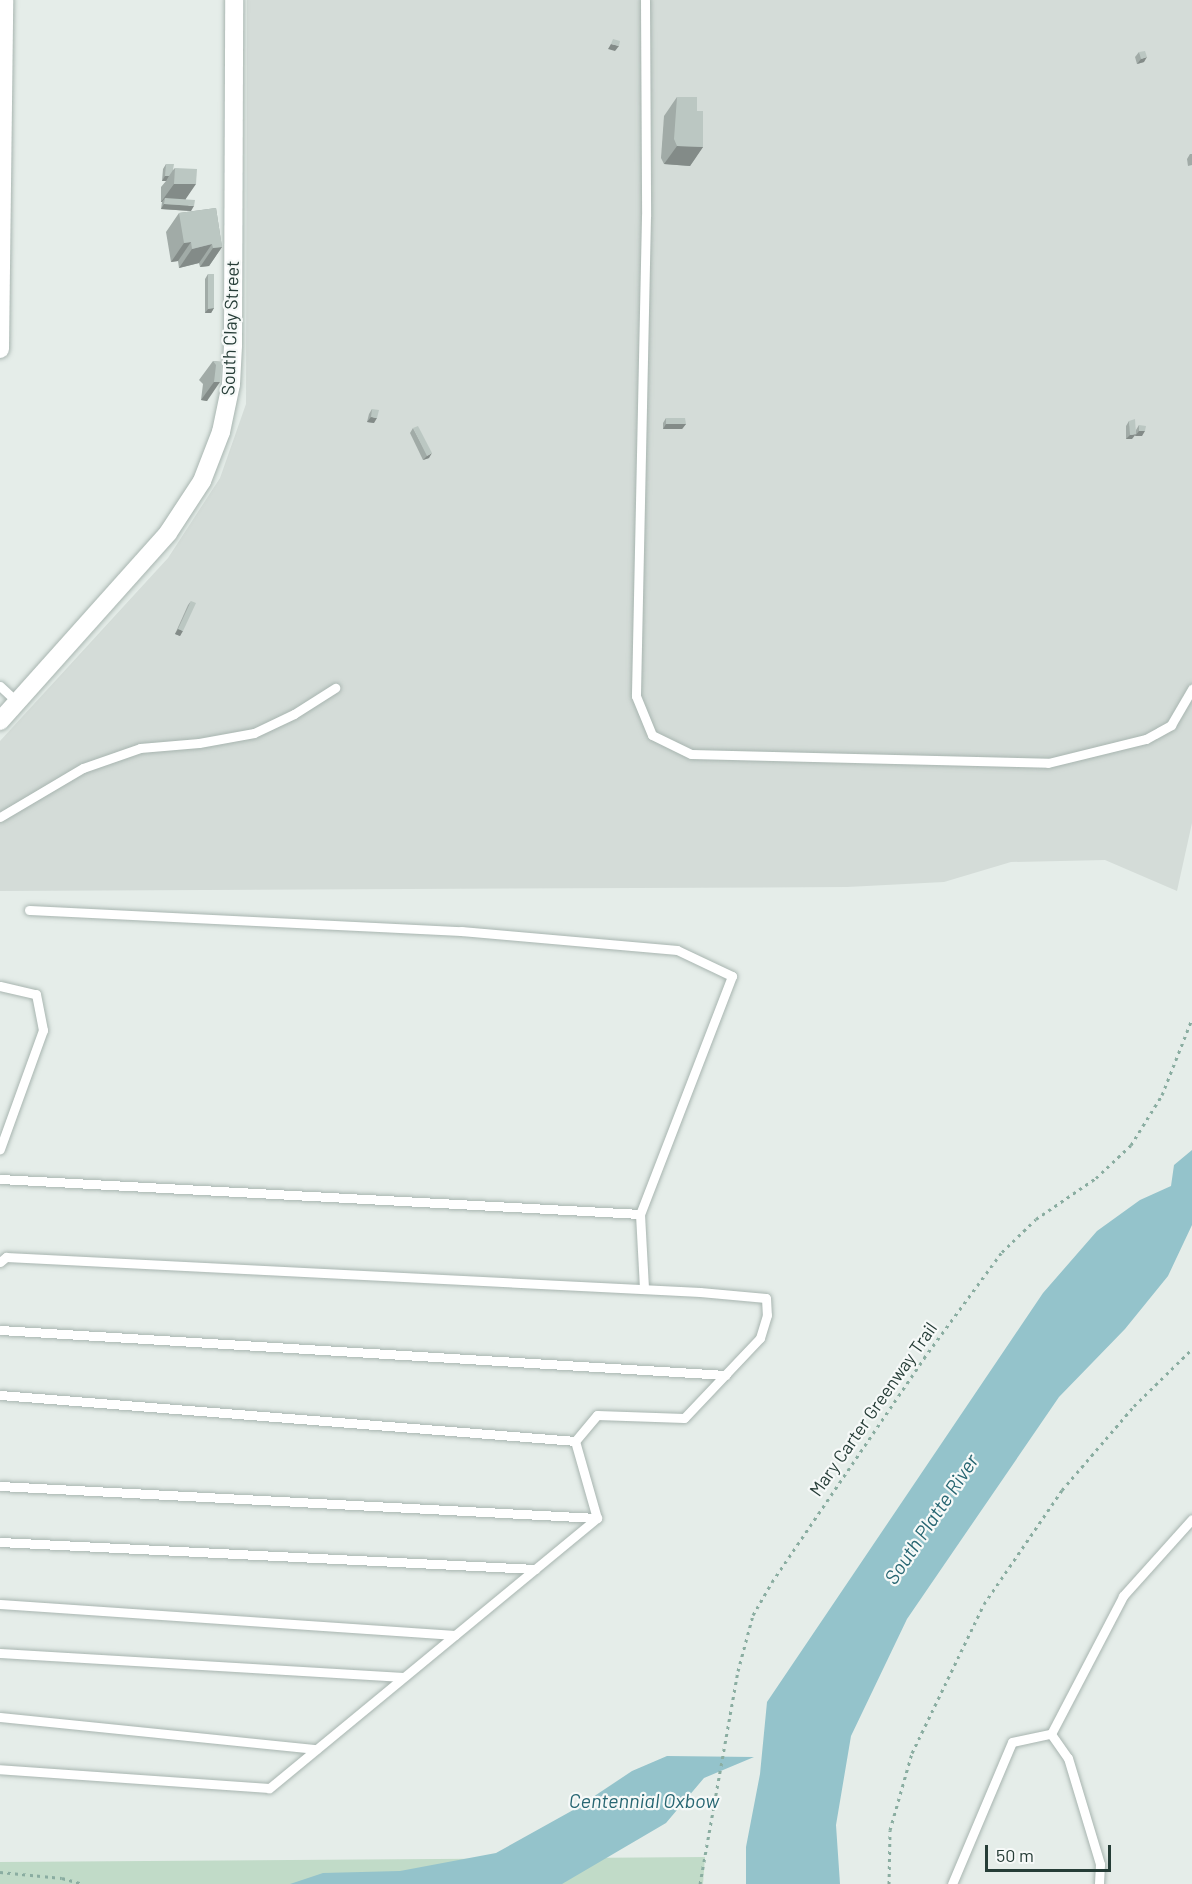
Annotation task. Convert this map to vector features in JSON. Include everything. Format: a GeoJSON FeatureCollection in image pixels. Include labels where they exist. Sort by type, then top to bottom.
{"type":"FeatureCollection","features":[{"type":"Feature","properties":{"kind":"street"},"geometry":{"type":"LineString","coordinates":[[0,349],[4,0]]}},
{"type":"Feature","properties":{"kind":"street","name":"South Clay Street"},"geometry":{"type":"LineString","coordinates":[[0,721],[168,533],[202,481],[221,432],[230,392],[233,345],[234,0]]}},
{"type":"Feature","properties":{"kind":"lane"},"geometry":{"type":"LineString","coordinates":[[645,0],[646,216],[636,696],[652,735],[691,754],[1048,763],[1146,739],[1171,725],[1192,689]]}},
{"type":"Feature","properties":{"kind":"lane"},"geometry":{"type":"LineString","coordinates":[[0,686],[17,702]]}},
{"type":"Feature","properties":{"kind":"lane"},"geometry":{"type":"LineString","coordinates":[[0,817],[83,768],[140,748],[199,743],[254,733],[294,714],[335,688]]}},
{"type":"Feature","properties":{"kind":"lane"},"geometry":{"type":"LineString","coordinates":[[29,910],[461,931],[677,950],[732,976],[640,1214],[644,1289]]}},
{"type":"Feature","properties":{"kind":"lane"},"geometry":{"type":"LineString","coordinates":[[0,986],[36,994],[43,1030],[0,1149]]}},
{"type":"Feature","properties":{"kind":"lane"},"geometry":{"type":"LineString","coordinates":[[0,1179],[640,1214]]}},
{"type":"Feature","properties":{"kind":"lane"},"geometry":{"type":"LineString","coordinates":[[0,1262],[6,1257],[644,1289],[766,1298],[767,1315],[760,1338],[684,1418],[597,1414],[575,1441]]}},
{"type":"Feature","properties":{"kind":"lane"},"geometry":{"type":"LineString","coordinates":[[0,1330],[726,1375]]}},
{"type":"Feature","properties":{"kind":"lane"},"geometry":{"type":"LineString","coordinates":[[0,1395],[575,1441]]}},
{"type":"Feature","properties":{"kind":"lane"},"geometry":{"type":"LineString","coordinates":[[575,1441],[597,1518]]}},
{"type":"Feature","properties":{"kind":"lane"},"geometry":{"type":"LineString","coordinates":[[0,1486],[597,1518]]}},
{"type":"Feature","properties":{"kind":"lane"},"geometry":{"type":"LineString","coordinates":[[0,1769],[269,1788],[597,1518]]}},
{"type":"Feature","properties":{"kind":"lane"},"geometry":{"type":"LineString","coordinates":[[1051,1734],[1123,1596],[1192,1519]]}},
{"type":"Feature","properties":{"kind":"lane"},"geometry":{"type":"LineString","coordinates":[[0,1542],[535,1569]]}},
{"type":"Feature","properties":{"kind":"lane"},"geometry":{"type":"LineString","coordinates":[[0,1604],[455,1635]]}},
{"type":"Feature","properties":{"kind":"lane"},"geometry":{"type":"LineString","coordinates":[[0,1653],[403,1677]]}},
{"type":"Feature","properties":{"kind":"lane"},"geometry":{"type":"LineString","coordinates":[[0,1717],[316,1749]]}},
{"type":"Feature","properties":{"kind":"lane"},"geometry":{"type":"LineString","coordinates":[[952,1884],[1012,1742],[1051,1734]]}},
{"type":"Feature","properties":{"kind":"lane"},"geometry":{"type":"LineString","coordinates":[[1051,1734],[1068,1758],[1100,1864],[1099,1884]]}},
{"type":"Feature","properties":{"kind":"path","name":"Mary Carter Greenway Trail"},"geometry":{"type":"LineString","coordinates":[[700,1884],[724,1740],[746,1635],[772,1582],[924,1358],[1002,1252],[1036,1219],[1096,1178],[1131,1145],[1162,1095],[1192,1019]]}},
{"type":"Feature","properties":{"kind":"path"},"geometry":{"type":"LineString","coordinates":[[889,1884],[891,1830],[912,1753],[984,1604],[1062,1490],[1134,1406],[1192,1349]]}},
{"type":"Feature","properties":{"kind":"path"},"geometry":{"type":"LineString","coordinates":[[0,1872],[62,1878],[84,1884]]}},
{"type":"Feature","properties":{"kind":"shaded area"},"geometry":{"type":"Polygon","coordinates":[[[247,0],[1192,0],[1192,823],[1177,891],[1105,860],[1011,862],[944,882],[847,887],[0,891],[0,741],[168,558],[220,478],[246,404],[247,0]]]}},
{"type":"Feature","properties":{"kind":"green space"},"geometry":{"type":"Polygon","coordinates":[[[705,1857],[703,1884],[0,1884],[0,1862],[705,1857]]]}},
{"type":"Feature","properties":{"kind":"water","name":"South Platte River"},"geometry":{"type":"Polygon","coordinates":[[[1192,1150],[1192,1225],[1168,1276],[1125,1329],[1059,1397],[907,1619],[851,1736],[836,1825],[840,1884],[746,1884],[746,1847],[760,1774],[767,1702],[1043,1293],[1097,1231],[1140,1200],[1171,1186],[1174,1165],[1192,1150]]]}},
{"type":"Feature","properties":{"kind":"water","name":"Centennial Oxbow"},"geometry":{"type":"Polygon","coordinates":[[[667,1756],[754,1757],[704,1778],[666,1823],[562,1884],[290,1884],[323,1873],[400,1871],[496,1853],[575,1809],[632,1771],[667,1756]]]}},
{"type":"Feature","properties":{"kind":"building"},"geometry":{"type":"Polygon","coordinates":[[[613,39],[620,41],[619,46],[611,44],[613,39]]]}},
{"type":"Feature","properties":{"kind":"building"},"geometry":{"type":"Polygon","coordinates":[[[1145,51],[1147,57],[1141,59],[1139,52],[1145,51]]]}},
{"type":"Feature","properties":{"kind":"building"},"geometry":{"type":"Polygon","coordinates":[[[677,97],[697,97],[697,111],[703,111],[703,147],[677,146],[674,139],[677,97]]]}},
{"type":"Feature","properties":{"kind":"building"},"geometry":{"type":"Polygon","coordinates":[[[166,164],[174,164],[169,176],[165,176],[166,164]]]}},
{"type":"Feature","properties":{"kind":"building"},"geometry":{"type":"Polygon","coordinates":[[[175,168],[197,169],[196,184],[174,184],[175,168]]]}},
{"type":"Feature","properties":{"kind":"building"},"geometry":{"type":"Polygon","coordinates":[[[165,198],[195,200],[194,206],[164,204],[165,198]]]}},
{"type":"Feature","properties":{"kind":"building"},"geometry":{"type":"Polygon","coordinates":[[[216,208],[222,247],[213,248],[212,244],[192,249],[191,242],[184,243],[179,213],[216,208]]]}},
{"type":"Feature","properties":{"kind":"building"},"geometry":{"type":"Polygon","coordinates":[[[208,274],[214,274],[214,308],[208,309],[208,274]]]}},
{"type":"Feature","properties":{"kind":"building"},"geometry":{"type":"Polygon","coordinates":[[[213,361],[222,362],[220,382],[214,382],[216,365],[213,361]]]}},
{"type":"Feature","properties":{"kind":"building"},"geometry":{"type":"Polygon","coordinates":[[[372,409],[379,410],[377,418],[371,417],[372,409]]]}},
{"type":"Feature","properties":{"kind":"building"},"geometry":{"type":"Polygon","coordinates":[[[666,418],[685,418],[686,424],[666,424],[666,418]]]}},
{"type":"Feature","properties":{"kind":"building"},"geometry":{"type":"Polygon","coordinates":[[[1135,419],[1136,434],[1130,435],[1129,421],[1135,419]]]}},
{"type":"Feature","properties":{"kind":"building"},"geometry":{"type":"Polygon","coordinates":[[[1139,425],[1146,426],[1145,431],[1139,431],[1139,425]]]}},
{"type":"Feature","properties":{"kind":"building"},"geometry":{"type":"Polygon","coordinates":[[[418,426],[432,453],[427,456],[413,428],[418,426]]]}},
{"type":"Feature","properties":{"kind":"building"},"geometry":{"type":"Polygon","coordinates":[[[191,601],[196,603],[183,631],[178,629],[191,601]]]}}]}
